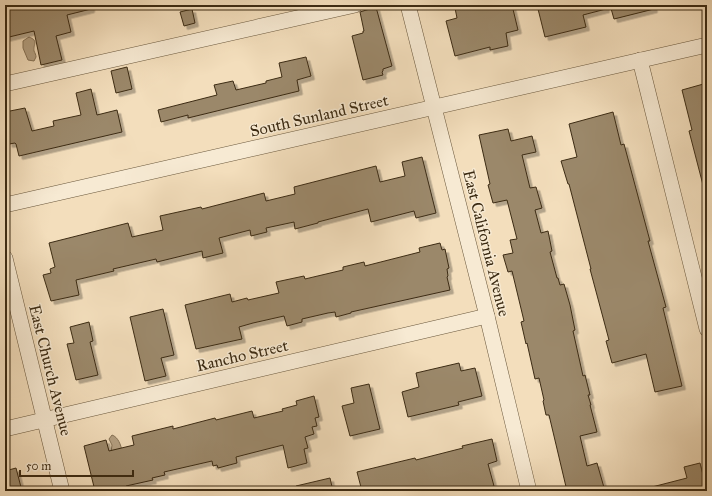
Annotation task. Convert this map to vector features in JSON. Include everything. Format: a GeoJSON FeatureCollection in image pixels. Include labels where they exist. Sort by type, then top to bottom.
{"type":"FeatureCollection","features":[{"type":"Feature","properties":{"kind":"street"},"geometry":{"type":"LineString","coordinates":[[5,84],[355,5]]}},
{"type":"Feature","properties":{"kind":"street","name":"East California Avenue"},"geometry":{"type":"LineString","coordinates":[[408,5],[487,316],[529,491]]}},
{"type":"Feature","properties":{"kind":"street","name":"South Sunland Street"},"geometry":{"type":"LineString","coordinates":[[5,205],[707,45]]}},
{"type":"Feature","properties":{"kind":"street"},"geometry":{"type":"LineString","coordinates":[[640,60],[707,329]]}},
{"type":"Feature","properties":{"kind":"street","name":"East Church Avenue"},"geometry":{"type":"LineString","coordinates":[[5,258],[62,491]]}},
{"type":"Feature","properties":{"kind":"street","name":"Rancho Street"},"geometry":{"type":"LineString","coordinates":[[5,429],[487,316]]}},
{"type":"Feature","properties":{"kind":"shaded area"},"geometry":{"type":"Polygon","coordinates":[[[29,37],[35,41],[34,51],[36,57],[34,61],[28,60],[23,48],[23,41],[29,37]]]}},
{"type":"Feature","properties":{"kind":"shaded area"},"geometry":{"type":"Polygon","coordinates":[[[112,435],[119,442],[122,451],[111,453],[112,445],[109,439],[112,435]]]}},
{"type":"Feature","properties":{"kind":"building"},"geometry":{"type":"Polygon","coordinates":[[[19,5],[91,5],[91,9],[67,15],[71,32],[56,36],[62,60],[41,65],[34,31],[5,38],[5,8],[19,5]]]}},
{"type":"Feature","properties":{"kind":"building"},"geometry":{"type":"Polygon","coordinates":[[[475,5],[475,8],[488,5],[512,5],[518,30],[506,33],[508,46],[490,50],[490,47],[455,56],[446,21],[457,18],[455,8],[475,5]]]}},
{"type":"Feature","properties":{"kind":"building"},"geometry":{"type":"Polygon","coordinates":[[[537,5],[605,5],[606,9],[583,15],[586,27],[545,37],[537,5]]]}},
{"type":"Feature","properties":{"kind":"building"},"geometry":{"type":"Polygon","coordinates":[[[610,5],[653,5],[654,9],[614,19],[610,5]]]}},
{"type":"Feature","properties":{"kind":"building"},"geometry":{"type":"Polygon","coordinates":[[[376,7],[392,66],[383,69],[383,75],[363,80],[352,36],[363,33],[364,31],[360,12],[376,7]]]}},
{"type":"Feature","properties":{"kind":"building"},"geometry":{"type":"Polygon","coordinates":[[[192,9],[195,23],[184,26],[180,12],[192,9]]]}},
{"type":"Feature","properties":{"kind":"building"},"geometry":{"type":"Polygon","coordinates":[[[306,57],[311,76],[297,80],[299,91],[188,118],[188,115],[161,122],[158,110],[217,95],[214,85],[233,81],[236,90],[266,83],[266,81],[282,77],[279,63],[306,57]]]}},
{"type":"Feature","properties":{"kind":"building"},"geometry":{"type":"Polygon","coordinates":[[[127,67],[132,89],[116,93],[111,71],[127,67]]]}},
{"type":"Feature","properties":{"kind":"building"},"geometry":{"type":"Polygon","coordinates":[[[707,83],[707,184],[703,185],[689,131],[692,130],[682,90],[707,83]]]}},
{"type":"Feature","properties":{"kind":"building"},"geometry":{"type":"Polygon","coordinates":[[[91,89],[97,115],[117,110],[122,132],[19,156],[16,144],[9,144],[5,127],[5,112],[25,108],[32,131],[54,126],[53,121],[81,115],[76,93],[91,89]]]}},
{"type":"Feature","properties":{"kind":"building"},"geometry":{"type":"Polygon","coordinates":[[[613,112],[621,145],[624,144],[650,241],[648,241],[666,307],[663,308],[682,386],[655,392],[646,354],[612,363],[606,341],[609,340],[569,184],[561,161],[577,157],[569,124],[613,112]]]}},
{"type":"Feature","properties":{"kind":"building"},"geometry":{"type":"Polygon","coordinates":[[[508,129],[511,141],[532,136],[536,152],[522,155],[530,188],[536,187],[542,208],[535,210],[541,233],[548,231],[552,251],[550,252],[557,278],[560,285],[564,284],[570,305],[575,330],[573,331],[583,376],[585,375],[590,395],[588,395],[597,432],[580,436],[587,466],[597,463],[605,491],[567,491],[549,415],[546,415],[539,378],[535,379],[521,322],[524,321],[512,271],[508,272],[503,255],[513,253],[510,240],[517,239],[507,200],[493,203],[488,185],[490,184],[479,135],[508,129]]]}},
{"type":"Feature","properties":{"kind":"building"},"geometry":{"type":"Polygon","coordinates":[[[422,157],[436,213],[416,218],[414,211],[371,222],[368,209],[295,229],[294,222],[266,228],[267,232],[251,236],[250,230],[219,238],[223,253],[203,258],[202,251],[157,262],[156,259],[113,269],[114,271],[76,280],[79,295],[51,301],[43,275],[51,273],[50,269],[55,267],[49,243],[128,223],[132,237],[163,230],[160,216],[201,207],[202,209],[264,193],[266,201],[295,194],[294,187],[376,166],[380,182],[405,176],[402,162],[422,157]]]}},
{"type":"Feature","properties":{"kind":"building"},"geometry":{"type":"Polygon","coordinates":[[[440,243],[442,250],[445,249],[449,268],[447,269],[447,277],[450,290],[351,312],[336,317],[335,312],[328,313],[302,319],[302,322],[287,326],[284,316],[253,323],[239,327],[242,339],[196,349],[185,305],[230,294],[232,302],[279,293],[276,282],[304,276],[305,279],[343,270],[343,267],[364,262],[365,266],[420,252],[419,248],[440,243]]]}},
{"type":"Feature","properties":{"kind":"building"},"geometry":{"type":"Polygon","coordinates":[[[163,309],[174,355],[161,358],[166,376],[145,381],[130,317],[163,309]]]}},
{"type":"Feature","properties":{"kind":"building"},"geometry":{"type":"Polygon","coordinates":[[[89,322],[93,341],[90,342],[98,375],[76,380],[67,344],[74,343],[70,327],[89,322]]]}},
{"type":"Feature","properties":{"kind":"building"},"geometry":{"type":"Polygon","coordinates":[[[459,363],[461,371],[475,368],[482,396],[458,402],[459,405],[408,417],[402,392],[419,387],[416,373],[459,363]]]}},
{"type":"Feature","properties":{"kind":"building"},"geometry":{"type":"Polygon","coordinates":[[[369,384],[380,429],[350,436],[342,406],[354,403],[351,388],[369,384]]]}},
{"type":"Feature","properties":{"kind":"building"},"geometry":{"type":"Polygon","coordinates":[[[314,396],[319,417],[315,418],[317,426],[312,427],[314,434],[305,437],[308,448],[304,449],[307,463],[288,468],[283,445],[236,457],[237,463],[218,468],[217,465],[213,466],[212,461],[164,472],[165,475],[152,478],[153,480],[126,486],[128,491],[95,491],[84,446],[106,440],[109,451],[134,445],[132,436],[173,426],[173,429],[215,418],[216,420],[252,411],[254,418],[283,411],[282,409],[297,405],[296,401],[314,396]]]}},
{"type":"Feature","properties":{"kind":"building"},"geometry":{"type":"Polygon","coordinates":[[[492,439],[497,461],[488,464],[494,486],[475,491],[362,491],[357,472],[415,458],[416,460],[463,448],[462,446],[492,439]]]}},
{"type":"Feature","properties":{"kind":"building"},"geometry":{"type":"Polygon","coordinates":[[[700,463],[707,491],[652,491],[652,487],[687,478],[684,467],[700,463]]]}},
{"type":"Feature","properties":{"kind":"building"},"geometry":{"type":"Polygon","coordinates":[[[16,468],[22,491],[5,491],[5,471],[16,468]]]}},
{"type":"Feature","properties":{"kind":"building"},"geometry":{"type":"Polygon","coordinates":[[[330,478],[333,491],[296,491],[296,486],[330,478]]]}}]}
